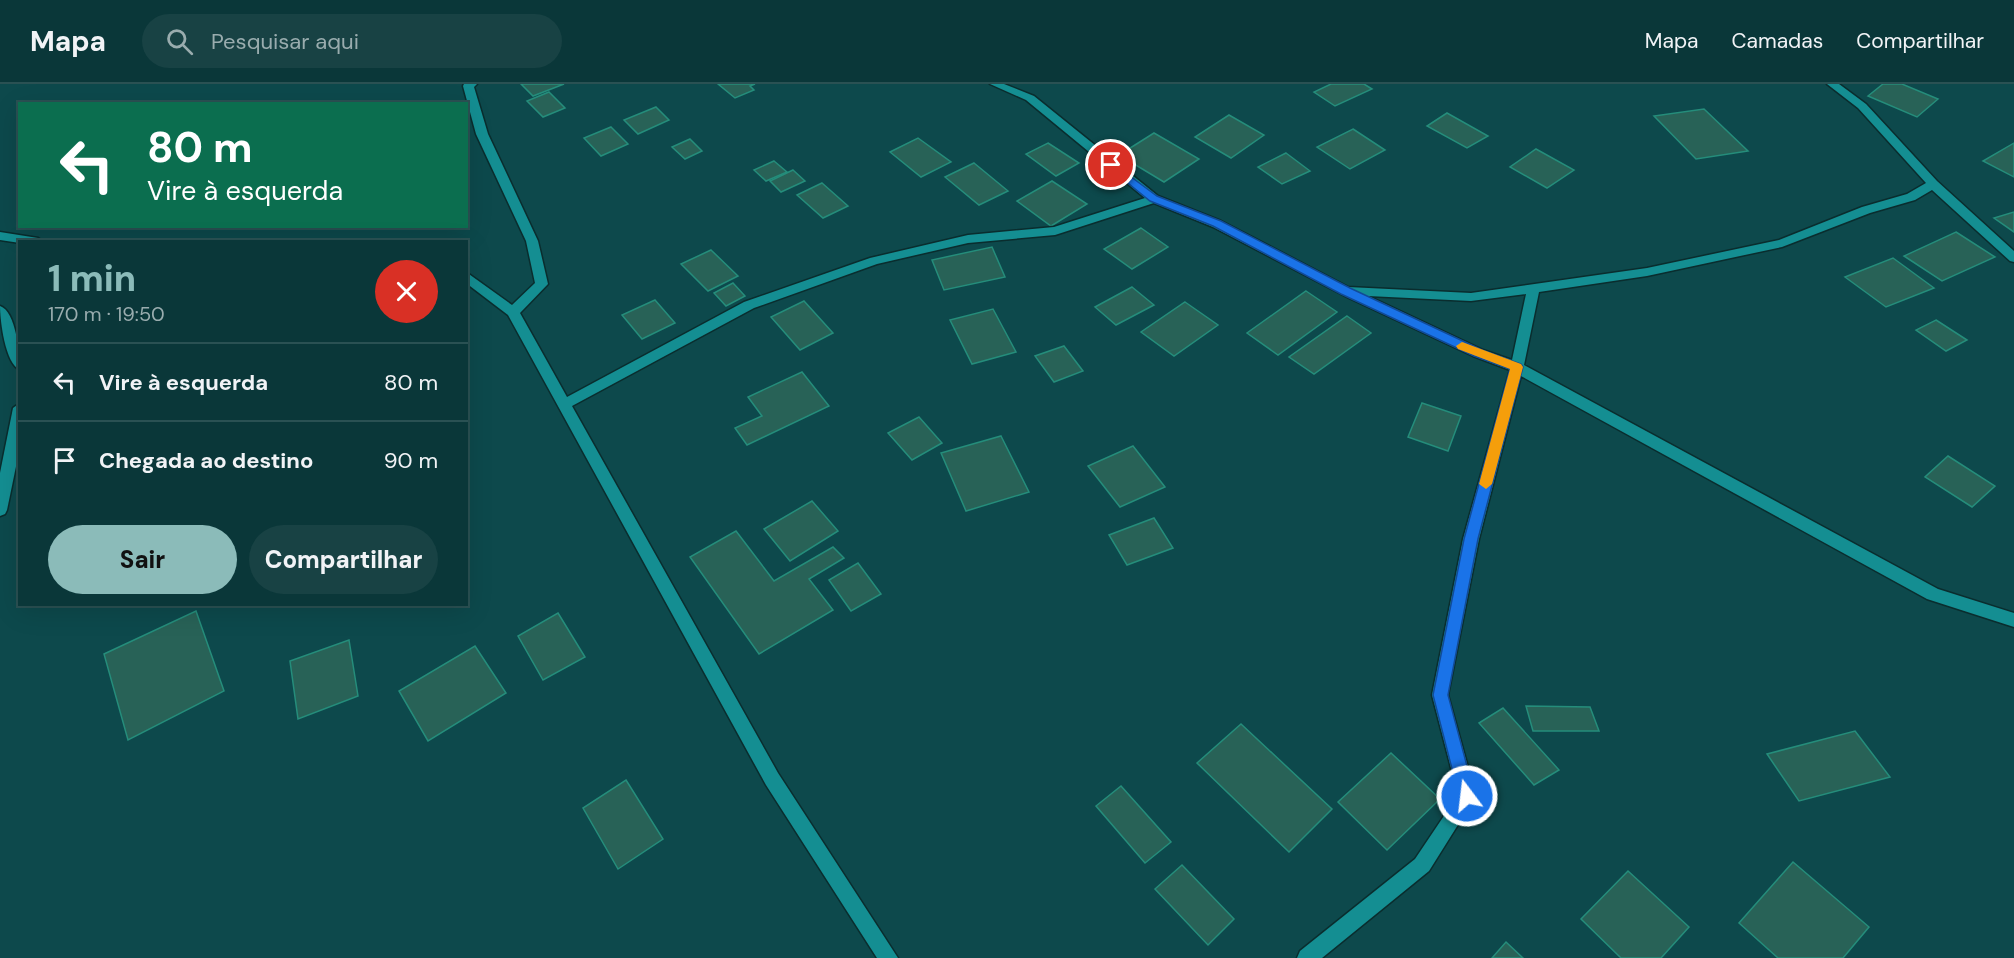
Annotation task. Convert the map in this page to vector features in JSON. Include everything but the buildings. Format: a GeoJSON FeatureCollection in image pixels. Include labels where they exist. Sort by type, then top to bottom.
{"type":"FeatureCollection","features":[{"type":"Feature","properties":{"kind":"street"},"geometry":{"type":"LineString","coordinates":[[472,84],[468,86],[482,134],[532,241],[542,284],[513,312]]}},
{"type":"Feature","properties":{"kind":"street"},"geometry":{"type":"LineString","coordinates":[[995,84],[1030,98],[1154,199],[1217,224],[1346,291],[1478,353],[1517,367],[1933,594],[2014,620]]}},
{"type":"Feature","properties":{"kind":"street"},"geometry":{"type":"LineString","coordinates":[[1832,84],[1862,106],[1933,184],[2014,258]]}},
{"type":"Feature","properties":{"kind":"street"},"geometry":{"type":"LineString","coordinates":[[1346,291],[1471,297],[1647,272],[1782,243],[1866,210],[1911,197],[1933,184]]}},
{"type":"Feature","properties":{"kind":"street"},"geometry":{"type":"LineString","coordinates":[[565,404],[750,305],[864,265],[968,239],[1055,231],[1154,199]]}},
{"type":"Feature","properties":{"kind":"street"},"geometry":{"type":"LineString","coordinates":[[0,236],[25,240]]}},
{"type":"Feature","properties":{"kind":"street"},"geometry":{"type":"LineString","coordinates":[[468,278],[513,312],[772,779],[888,958]]}},
{"type":"Feature","properties":{"kind":"street"},"geometry":{"type":"LineString","coordinates":[[1307,958],[1422,865],[1467,796],[1440,695],[1471,539],[1517,367],[1533,289]]}},
{"type":"Feature","properties":{"kind":"street"},"geometry":{"type":"LineString","coordinates":[[0,310],[18,360]]}},
{"type":"Feature","properties":{"kind":"street"},"geometry":{"type":"LineString","coordinates":[[0,510],[18,418]]}},
{"type":"Feature","properties":{"kind":"slow traffic"},"geometry":{"type":"LineString","coordinates":[[1462,346],[1517,367],[1486,484]]}},
{"type":"Feature","properties":{"kind":"route"},"geometry":{"type":"LineString","coordinates":[[1111,165],[1154,199],[1217,224],[1346,291],[1478,353],[1517,367],[1471,539],[1440,695],[1467,796]]}}]}
